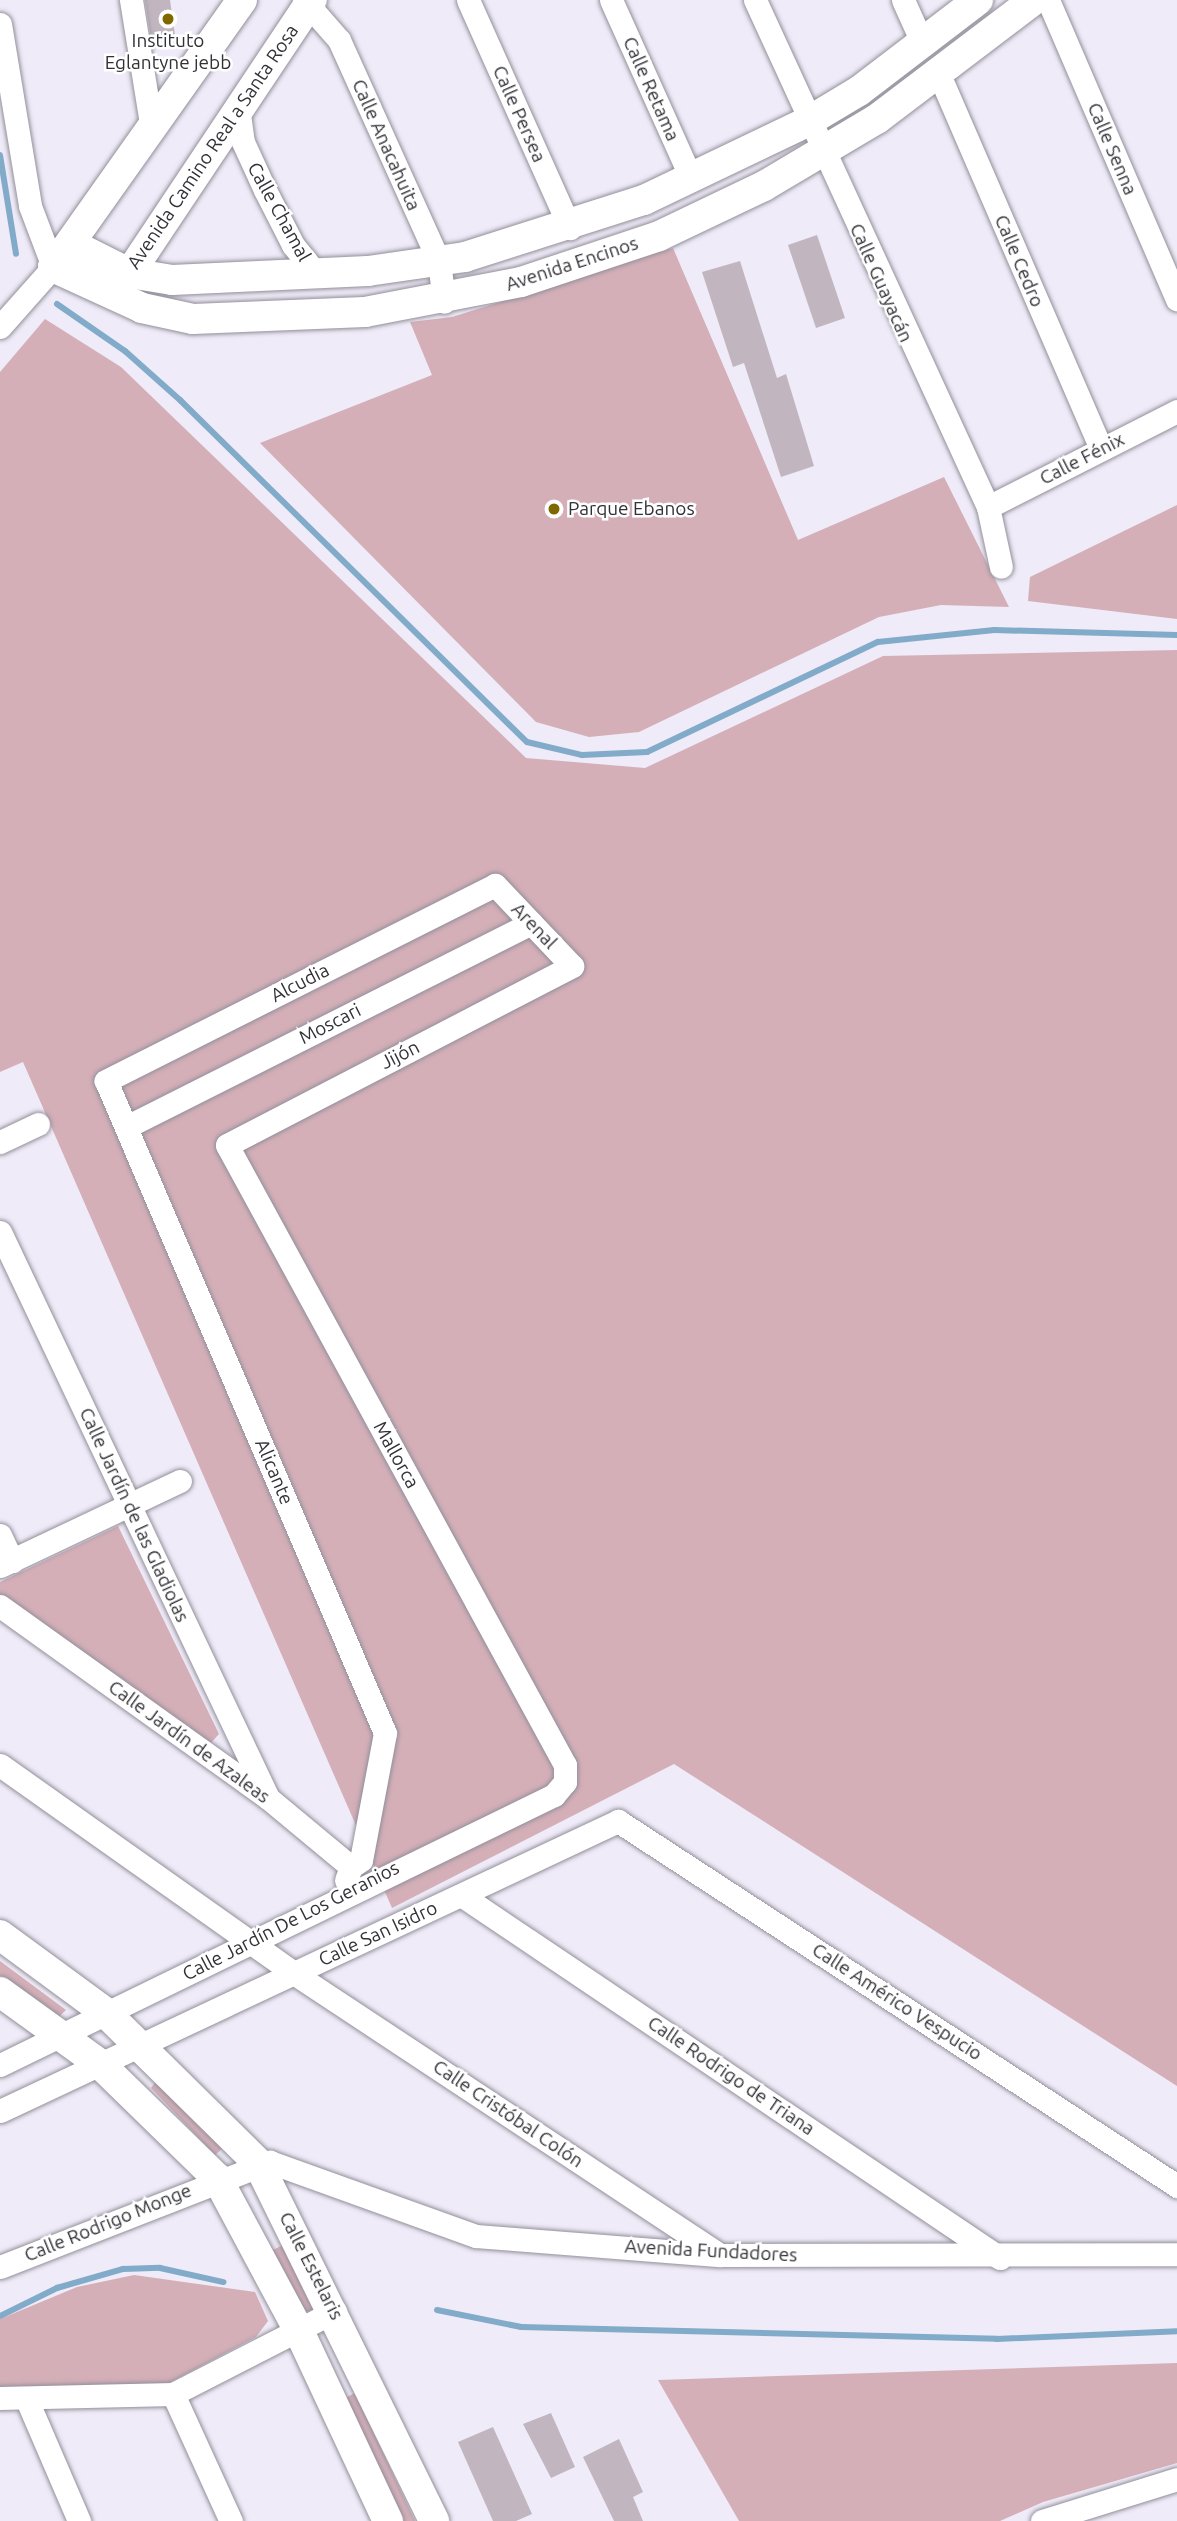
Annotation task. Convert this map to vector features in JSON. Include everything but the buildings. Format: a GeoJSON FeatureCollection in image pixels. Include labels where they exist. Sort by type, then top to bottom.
{"type":"FeatureCollection","features":[{"type":"Feature","properties":{"kind":"street"},"geometry":{"type":"LineString","coordinates":[[131,0],[152,130]]}},
{"type":"Feature","properties":{"kind":"street"},"geometry":{"type":"LineString","coordinates":[[0,327],[71,244],[242,0]]}},
{"type":"Feature","properties":{"kind":"street","name":"Calle Persea"},"geometry":{"type":"LineString","coordinates":[[468,0],[570,228]]}},
{"type":"Feature","properties":{"kind":"street","name":"Calle Retama"},"geometry":{"type":"LineString","coordinates":[[611,0],[691,178]]}},
{"type":"Feature","properties":{"kind":"street","name":"Calle Guayacán"},"geometry":{"type":"LineString","coordinates":[[755,0],[988,507],[1001,567]]}},
{"type":"Feature","properties":{"kind":"street"},"geometry":{"type":"LineString","coordinates":[[904,0],[922,42]]}},
{"type":"Feature","properties":{"kind":"street","name":"Avenida Encinos"},"geometry":{"type":"LineString","coordinates":[[53,267],[122,284],[317,273],[439,261],[570,228],[691,178],[809,121],[978,0]]}},
{"type":"Feature","properties":{"kind":"street","name":"Avenida Encinos"},"geometry":{"type":"LineString","coordinates":[[71,244],[122,284],[193,319],[365,312],[444,302],[659,236],[824,153],[1034,0]]}},
{"type":"Feature","properties":{"kind":"street","name":"Calle Senna"},"geometry":{"type":"LineString","coordinates":[[1048,0],[1177,299]]}},
{"type":"Feature","properties":{"kind":"street","name":"Avenida Camino Real a Santa Rosa"},"geometry":{"type":"LineString","coordinates":[[122,284],[308,1]]}},
{"type":"Feature","properties":{"kind":"street","name":"Calle Anacahuita"},"geometry":{"type":"LineString","coordinates":[[308,1],[339,40],[439,261],[444,302]]}},
{"type":"Feature","properties":{"kind":"street"},"geometry":{"type":"LineString","coordinates":[[0,24],[39,240],[53,267]]}},
{"type":"Feature","properties":{"kind":"street","name":"Calle Cedro"},"geometry":{"type":"LineString","coordinates":[[938,72],[1101,450]]}},
{"type":"Feature","properties":{"kind":"street","name":"Calle Chamal"},"geometry":{"type":"LineString","coordinates":[[238,107],[243,142],[265,190],[293,246],[317,273]]}},
{"type":"Feature","properties":{"kind":"street"},"geometry":{"type":"LineString","coordinates":[[39,240],[71,244]]}},
{"type":"Feature","properties":{"kind":"street","name":"Calle Fénix"},"geometry":{"type":"LineString","coordinates":[[988,507],[1177,411]]}},
{"type":"Feature","properties":{"kind":"street","name":"Arenal"},"geometry":{"type":"LineString","coordinates":[[495,885],[572,966]]}},
{"type":"Feature","properties":{"kind":"street","name":"Alcudia"},"geometry":{"type":"LineString","coordinates":[[106,1081],[495,885]]}},
{"type":"Feature","properties":{"kind":"street","name":"Moscari"},"geometry":{"type":"LineString","coordinates":[[130,1125],[531,923]]}},
{"type":"Feature","properties":{"kind":"street","name":"Jijón"},"geometry":{"type":"LineString","coordinates":[[227,1145],[572,966]]}},
{"type":"Feature","properties":{"kind":"street","name":"Alicante"},"geometry":{"type":"LineString","coordinates":[[106,1081],[130,1125],[385,1733],[361,1860],[351,1867]]}},
{"type":"Feature","properties":{"kind":"street"},"geometry":{"type":"LineString","coordinates":[[0,1143],[38,1124]]}},
{"type":"Feature","properties":{"kind":"street","name":"Mallorca"},"geometry":{"type":"LineString","coordinates":[[227,1145],[565,1765]]}},
{"type":"Feature","properties":{"kind":"street","name":"Calle Jardín de las Gladiolas"},"geometry":{"type":"LineString","coordinates":[[0,1232],[268,1798]]}},
{"type":"Feature","properties":{"kind":"street"},"geometry":{"type":"LineString","coordinates":[[0,1535],[6,1564],[180,1481]]}},
{"type":"Feature","properties":{"kind":"street","name":"Calle Jardín de Azaleas"},"geometry":{"type":"LineString","coordinates":[[0,1606],[268,1798],[351,1867]]}},
{"type":"Feature","properties":{"kind":"street","name":"Calle Cristóbal Colón"},"geometry":{"type":"LineString","coordinates":[[0,1765],[295,1974],[720,2255]]}},
{"type":"Feature","properties":{"kind":"street","name":"Calle Jardín De Los Geranios"},"geometry":{"type":"LineString","coordinates":[[0,2065],[342,1893],[554,1795],[565,1782],[565,1765]]}},
{"type":"Feature","properties":{"kind":"street","name":"Calle San Isidro"},"geometry":{"type":"LineString","coordinates":[[140,2045],[616,1821]]}},
{"type":"Feature","properties":{"kind":"street","name":"Calle Américo Vespucio"},"geometry":{"type":"LineString","coordinates":[[616,1821],[1177,2186]]}},
{"type":"Feature","properties":{"kind":"street"},"geometry":{"type":"LineString","coordinates":[[342,1893],[351,1867]]}},
{"type":"Feature","properties":{"kind":"street","name":"Calle Rodrigo de Triana"},"geometry":{"type":"LineString","coordinates":[[461,1895],[1000,2258]]}},
{"type":"Feature","properties":{"kind":"street","name":"Calle Estelaris"},"geometry":{"type":"LineString","coordinates":[[0,1935],[106,2014],[258,2163],[335,2311],[434,2521]]}},
{"type":"Feature","properties":{"kind":"street","name":"Calle Estelaris"},"geometry":{"type":"LineString","coordinates":[[0,1992],[100,2064],[217,2178],[298,2329],[388,2521]]}},
{"type":"Feature","properties":{"kind":"street"},"geometry":{"type":"LineString","coordinates":[[0,2111],[140,2045]]}},
{"type":"Feature","properties":{"kind":"street","name":"Avenida Fundadores"},"geometry":{"type":"LineString","coordinates":[[258,2163],[292,2167],[476,2236],[720,2255],[1000,2258],[1177,2254]]}},
{"type":"Feature","properties":{"kind":"street","name":"Calle Rodrigo Monge"},"geometry":{"type":"LineString","coordinates":[[0,2267],[258,2163]]}},
{"type":"Feature","properties":{"kind":"street"},"geometry":{"type":"LineString","coordinates":[[0,2398],[27,2400],[173,2395],[335,2311]]}},
{"type":"Feature","properties":{"kind":"street"},"geometry":{"type":"LineString","coordinates":[[173,2395],[231,2521]]}},
{"type":"Feature","properties":{"kind":"street"},"geometry":{"type":"LineString","coordinates":[[27,2400],[79,2521]]}},
{"type":"Feature","properties":{"kind":"street"},"geometry":{"type":"LineString","coordinates":[[1044,2521],[1176,2481]]}},
{"type":"Feature","properties":{"kind":"shaded area","name":"Parque Ebanos"},"geometry":{"type":"Polygon","coordinates":[[[673,248],[798,540],[944,477],[1009,607],[941,605],[879,617],[639,732],[589,737],[536,722],[260,443],[432,375],[410,322],[452,317],[673,248]]]}},
{"type":"Feature","properties":{"kind":"shaded area"},"geometry":{"type":"Polygon","coordinates":[[[45,319],[121,367],[526,758],[645,768],[883,656],[1177,650],[1177,2086],[674,1764],[392,1908],[23,1062],[0,1072],[0,372],[45,319]]]}},
{"type":"Feature","properties":{"kind":"shaded area"},"geometry":{"type":"Polygon","coordinates":[[[1177,505],[1177,619],[1028,601],[1030,577],[1177,505]]]}},
{"type":"Feature","properties":{"kind":"shaded area"},"geometry":{"type":"Polygon","coordinates":[[[118,1526],[219,1734],[209,1745],[0,1596],[0,1582],[118,1526]]]}},
{"type":"Feature","properties":{"kind":"shaded area"},"geometry":{"type":"Polygon","coordinates":[[[0,1961],[66,2010],[52,2023],[0,1986],[0,1961]]]}},
{"type":"Feature","properties":{"kind":"shaded area"},"geometry":{"type":"Polygon","coordinates":[[[157,2080],[223,2148],[215,2155],[151,2088],[157,2080]]]}},
{"type":"Feature","properties":{"kind":"shaded area"},"geometry":{"type":"Polygon","coordinates":[[[283,2245],[318,2308],[306,2312],[273,2250],[283,2245]]]}},
{"type":"Feature","properties":{"kind":"shaded area"},"geometry":{"type":"Polygon","coordinates":[[[134,2275],[255,2292],[268,2321],[256,2337],[165,2385],[0,2387],[0,2319],[77,2287],[134,2275]]]}},
{"type":"Feature","properties":{"kind":"shaded area"},"geometry":{"type":"Polygon","coordinates":[[[1177,2363],[1177,2463],[1043,2502],[1000,2521],[739,2521],[658,2380],[1177,2363]]]}},
{"type":"Feature","properties":{"kind":"shaded area"},"geometry":{"type":"Polygon","coordinates":[[[355,2393],[415,2521],[401,2521],[343,2399],[355,2393]]]}},
{"type":"Feature","properties":{"kind":"waterway"},"geometry":{"type":"LineString","coordinates":[[0,155],[16,254]]}},
{"type":"Feature","properties":{"kind":"waterway"},"geometry":{"type":"LineString","coordinates":[[57,304],[125,351],[180,400],[527,742],[582,755],[647,752],[878,642],[994,630],[1177,635]]}},
{"type":"Feature","properties":{"kind":"waterway"},"geometry":{"type":"LineString","coordinates":[[0,2316],[57,2288],[123,2269],[160,2268],[223,2282]]}},
{"type":"Feature","properties":{"kind":"waterway"},"geometry":{"type":"LineString","coordinates":[[437,2310],[521,2327],[997,2339],[1177,2331]]}},
{"type":"Feature","properties":{"kind":"place","name":"Instituto Eglantyne jebb"},"geometry":{"type":"Point","coordinates":[168,19]}},
{"type":"Feature","properties":{"kind":"place","name":"Parque Ebanos"},"geometry":{"type":"Point","coordinates":[554,509]}}]}
